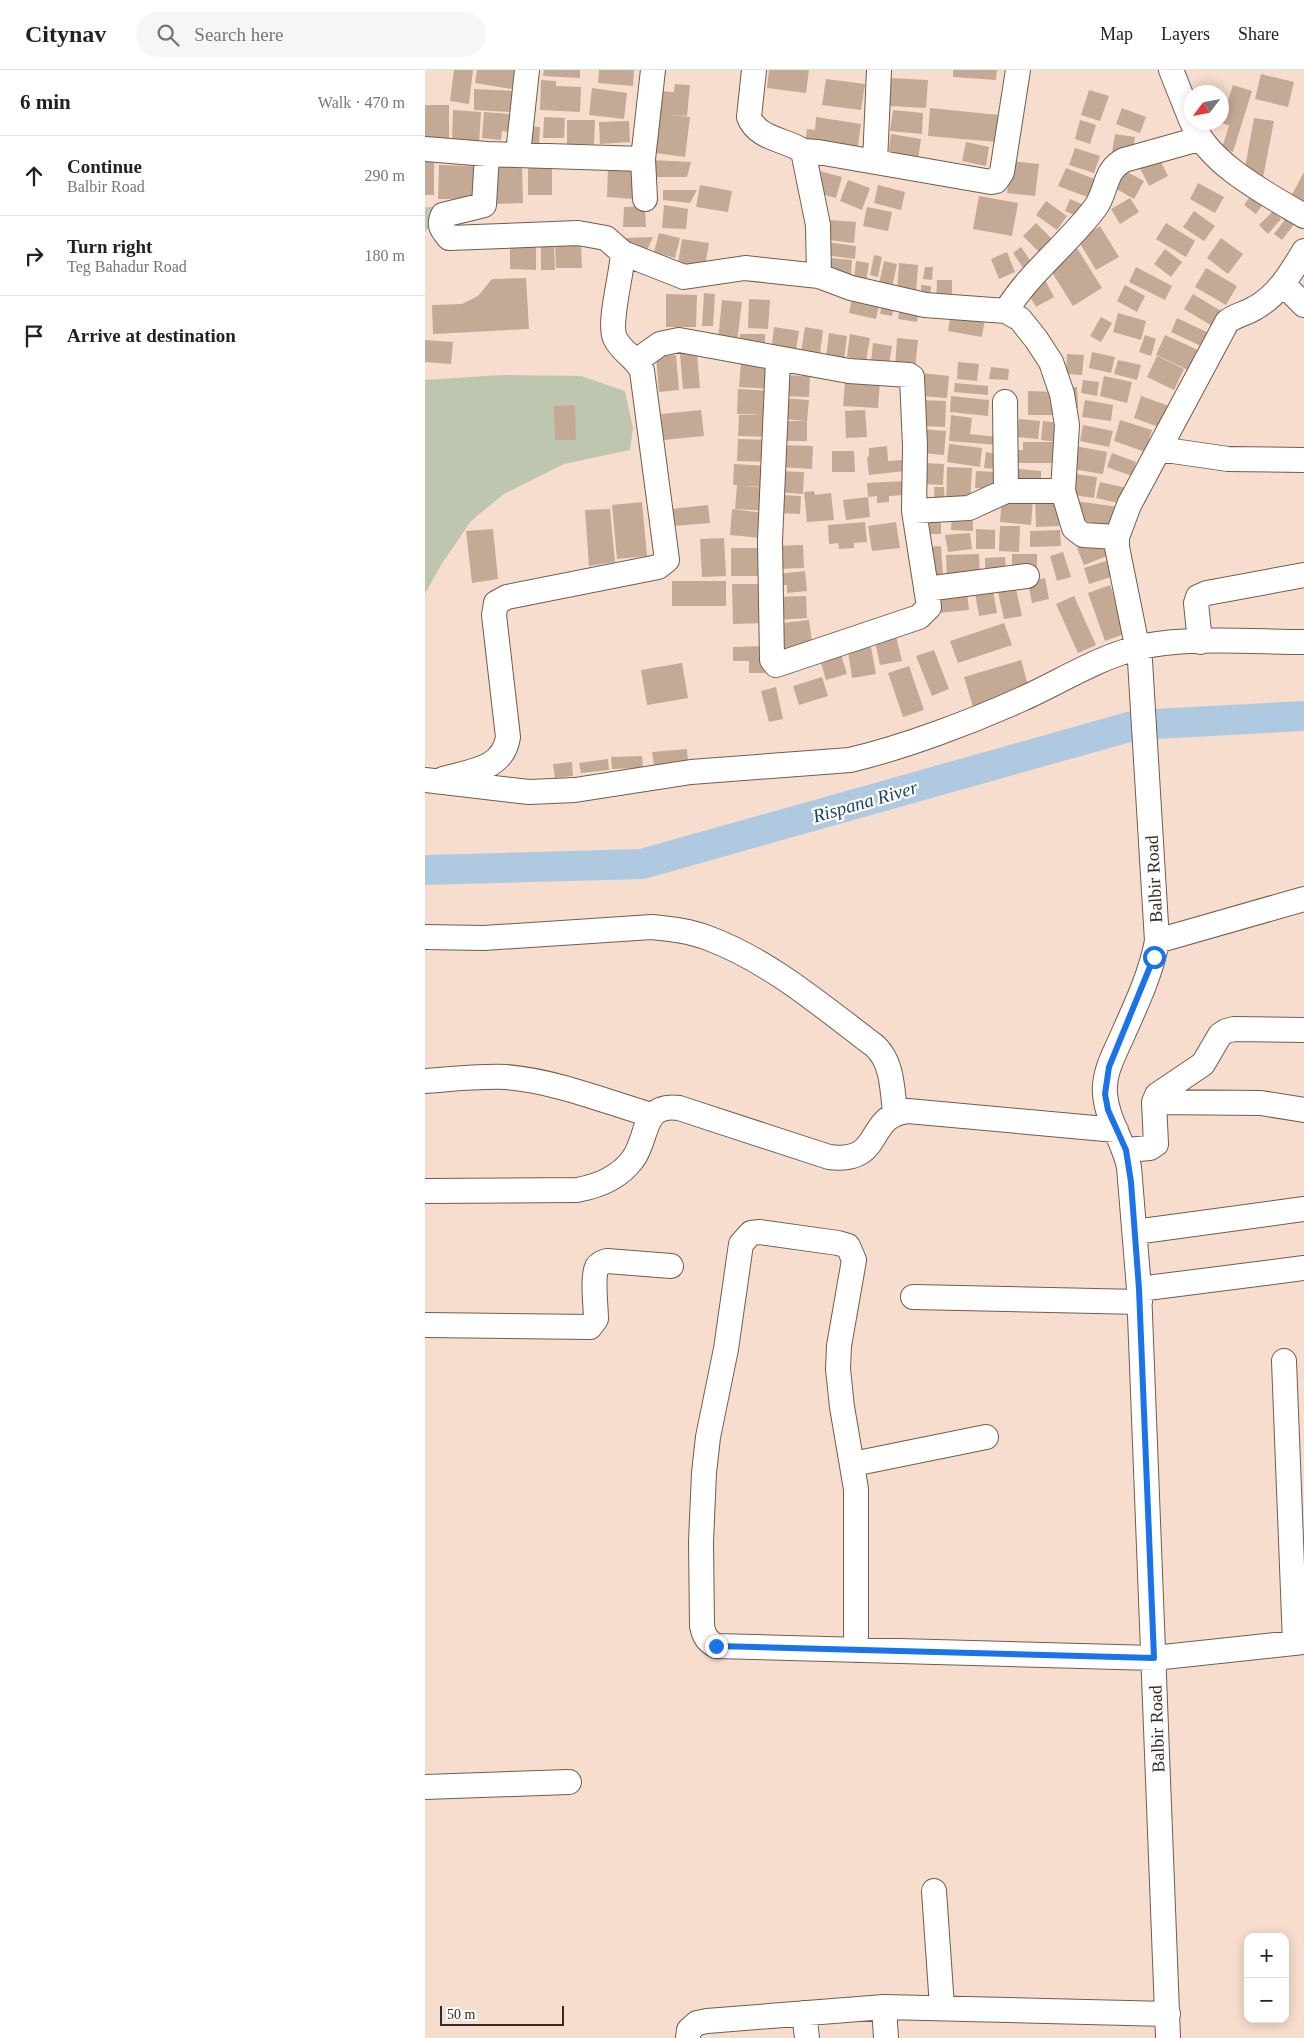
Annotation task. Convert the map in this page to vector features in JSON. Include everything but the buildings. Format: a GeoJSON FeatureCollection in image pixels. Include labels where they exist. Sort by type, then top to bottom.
{"type":"FeatureCollection","features":[{"type":"Feature","properties":{"kind":"street"},"geometry":{"type":"LineString","coordinates":[[518,154],[527,70]]}},
{"type":"Feature","properties":{"kind":"street"},"geometry":{"type":"LineString","coordinates":[[645,199],[643,159],[653,70]]}},
{"type":"Feature","properties":{"kind":"street"},"geometry":{"type":"LineString","coordinates":[[754,70],[749,117],[760,133],[791,143],[803,151],[991,182],[998,180],[1002,172],[1018,70]]}},
{"type":"Feature","properties":{"kind":"street"},"geometry":{"type":"LineString","coordinates":[[875,162],[879,70]]}},
{"type":"Feature","properties":{"kind":"street"},"geometry":{"type":"LineString","coordinates":[[1171,70],[1184,102]]}},
{"type":"Feature","properties":{"kind":"street"},"geometry":{"type":"LineString","coordinates":[[1006,311],[1019,291],[1094,210],[1102,188],[1116,164],[1188,130]]}},
{"type":"Feature","properties":{"kind":"street"},"geometry":{"type":"LineString","coordinates":[[1197,130],[1243,180],[1304,216]]}},
{"type":"Feature","properties":{"kind":"street"},"geometry":{"type":"LineString","coordinates":[[425,148],[487,154],[643,159]]}},
{"type":"Feature","properties":{"kind":"street"},"geometry":{"type":"LineString","coordinates":[[803,151],[819,225],[819,276]]}},
{"type":"Feature","properties":{"kind":"street"},"geometry":{"type":"LineString","coordinates":[[487,154],[484,205],[443,215],[439,222],[449,238],[578,233],[606,238],[623,257],[689,278],[745,268],[819,276],[851,288],[925,305],[1006,311],[1020,319],[1051,362],[1066,413],[1063,491],[1077,533],[1083,535],[1117,537],[1129,505],[1227,322],[1234,316],[1255,308],[1284,285],[1304,251]]}},
{"type":"Feature","properties":{"kind":"street"},"geometry":{"type":"LineString","coordinates":[[430,781],[488,765],[500,758],[506,746],[508,737],[494,614],[496,603],[507,597],[657,567],[667,560],[642,371],[636,361],[617,342],[612,330],[623,257]]}},
{"type":"Feature","properties":{"kind":"street"},"geometry":{"type":"LineString","coordinates":[[1284,285],[1304,305]]}},
{"type":"Feature","properties":{"kind":"street"},"geometry":{"type":"LineString","coordinates":[[636,361],[660,344],[679,340],[778,360],[849,371],[911,376],[915,446],[914,511],[929,607],[919,617],[784,664],[776,665],[772,662],[770,541],[778,360]]}},
{"type":"Feature","properties":{"kind":"street"},"geometry":{"type":"LineString","coordinates":[[1005,402],[1005,491]]}},
{"type":"Feature","properties":{"kind":"street"},"geometry":{"type":"LineString","coordinates":[[1159,449],[1228,459],[1304,460]]}},
{"type":"Feature","properties":{"kind":"street"},"geometry":{"type":"LineString","coordinates":[[914,511],[969,508],[1005,491],[1063,491]]}},
{"type":"Feature","properties":{"kind":"street","name":"Balbir Road"},"geometry":{"type":"LineString","coordinates":[[1117,537],[1139,654],[1157,941],[1143,987],[1105,1080],[1108,1110],[1121,1140],[1131,1182],[1135,1232],[1154,1658],[1168,2038]]}},
{"type":"Feature","properties":{"kind":"street"},"geometry":{"type":"LineString","coordinates":[[1200,642],[1195,603],[1198,597],[1207,593],[1304,575]]}},
{"type":"Feature","properties":{"kind":"street"},"geometry":{"type":"LineString","coordinates":[[926,589],[1027,576]]}},
{"type":"Feature","properties":{"kind":"street"},"geometry":{"type":"LineString","coordinates":[[430,781],[529,792],[575,790],[691,772],[850,760],[870,755],[981,716],[1112,656],[1139,654],[1200,642],[1304,642]]}},
{"type":"Feature","properties":{"kind":"street"},"geometry":{"type":"LineString","coordinates":[[1157,941],[1304,899]]}},
{"type":"Feature","properties":{"kind":"street"},"geometry":{"type":"LineString","coordinates":[[425,937],[484,938],[652,927],[672,929],[708,938],[742,954],[782,978],[875,1046],[883,1054],[888,1064],[895,1112]]}},
{"type":"Feature","properties":{"kind":"street"},"geometry":{"type":"LineString","coordinates":[[425,1191],[577,1190],[593,1187],[624,1170],[634,1158],[651,1115],[659,1109],[668,1106],[829,1157],[843,1159],[854,1157],[863,1152],[886,1118],[895,1112],[908,1111],[1121,1140],[1150,1148],[1156,1144],[1154,1102],[1157,1095],[1163,1089],[1203,1064],[1220,1035],[1234,1029],[1304,1030]]}},
{"type":"Feature","properties":{"kind":"street"},"geometry":{"type":"LineString","coordinates":[[425,1081],[485,1077],[524,1080],[545,1084],[651,1115]]}},
{"type":"Feature","properties":{"kind":"street"},"geometry":{"type":"LineString","coordinates":[[1154,1102],[1261,1102],[1304,1110]]}},
{"type":"Feature","properties":{"kind":"street"},"geometry":{"type":"LineString","coordinates":[[1135,1232],[1304,1210]]}},
{"type":"Feature","properties":{"kind":"street"},"geometry":{"type":"LineString","coordinates":[[856,1650],[856,1510],[853,1464],[842,1407],[838,1369],[839,1346],[855,1260],[848,1246],[838,1243],[751,1232],[741,1244],[726,1349],[708,1438],[704,1473],[701,1542],[702,1626],[704,1635],[716,1646],[856,1650],[1154,1658],[1299,1643],[1284,1361]]}},
{"type":"Feature","properties":{"kind":"street"},"geometry":{"type":"LineString","coordinates":[[425,1325],[590,1326],[596,1320],[595,1276],[596,1268],[600,1264],[607,1261],[671,1266]]}},
{"type":"Feature","properties":{"kind":"street"},"geometry":{"type":"LineString","coordinates":[[913,1297],[1139,1295],[1304,1268]]}},
{"type":"Feature","properties":{"kind":"street"},"geometry":{"type":"LineString","coordinates":[[853,1464],[986,1437]]}},
{"type":"Feature","properties":{"kind":"street"},"geometry":{"type":"LineString","coordinates":[[425,1787],[569,1782]]}},
{"type":"Feature","properties":{"kind":"street"},"geometry":{"type":"LineString","coordinates":[[934,1891],[942,2008]]}},
{"type":"Feature","properties":{"kind":"street"},"geometry":{"type":"LineString","coordinates":[[688,2038],[689,2030],[697,2023],[804,2012],[884,2007],[1168,2014]]}},
{"type":"Feature","properties":{"kind":"street"},"geometry":{"type":"LineString","coordinates":[[884,2007],[886,2038]]}},
{"type":"Feature","properties":{"kind":"street"},"geometry":{"type":"LineString","coordinates":[[804,2012],[807,2038]]}},
{"type":"Feature","properties":{"kind":"green space"},"geometry":{"type":"Polygon","coordinates":[[[425,207],[445,207],[425,232],[425,207]]]}},
{"type":"Feature","properties":{"kind":"green space"},"geometry":{"type":"Polygon","coordinates":[[[501,375],[581,376],[625,391],[633,428],[630,450],[564,464],[504,494],[471,521],[441,565],[425,594],[425,380],[501,375]]]}},
{"type":"Feature","properties":{"kind":"waterway","name":"Rispana River"},"geometry":{"type":"LineString","coordinates":[[425,870],[642,864],[1136,725],[1304,716]]}},
{"type":"Feature","properties":{"kind":"route"},"geometry":{"type":"LineString","coordinates":[[716,1646],[1154,1658],[1139,1289],[1131,1182],[1126,1150],[1108,1110],[1105,1080],[1141,994],[1154,957]]}}]}
